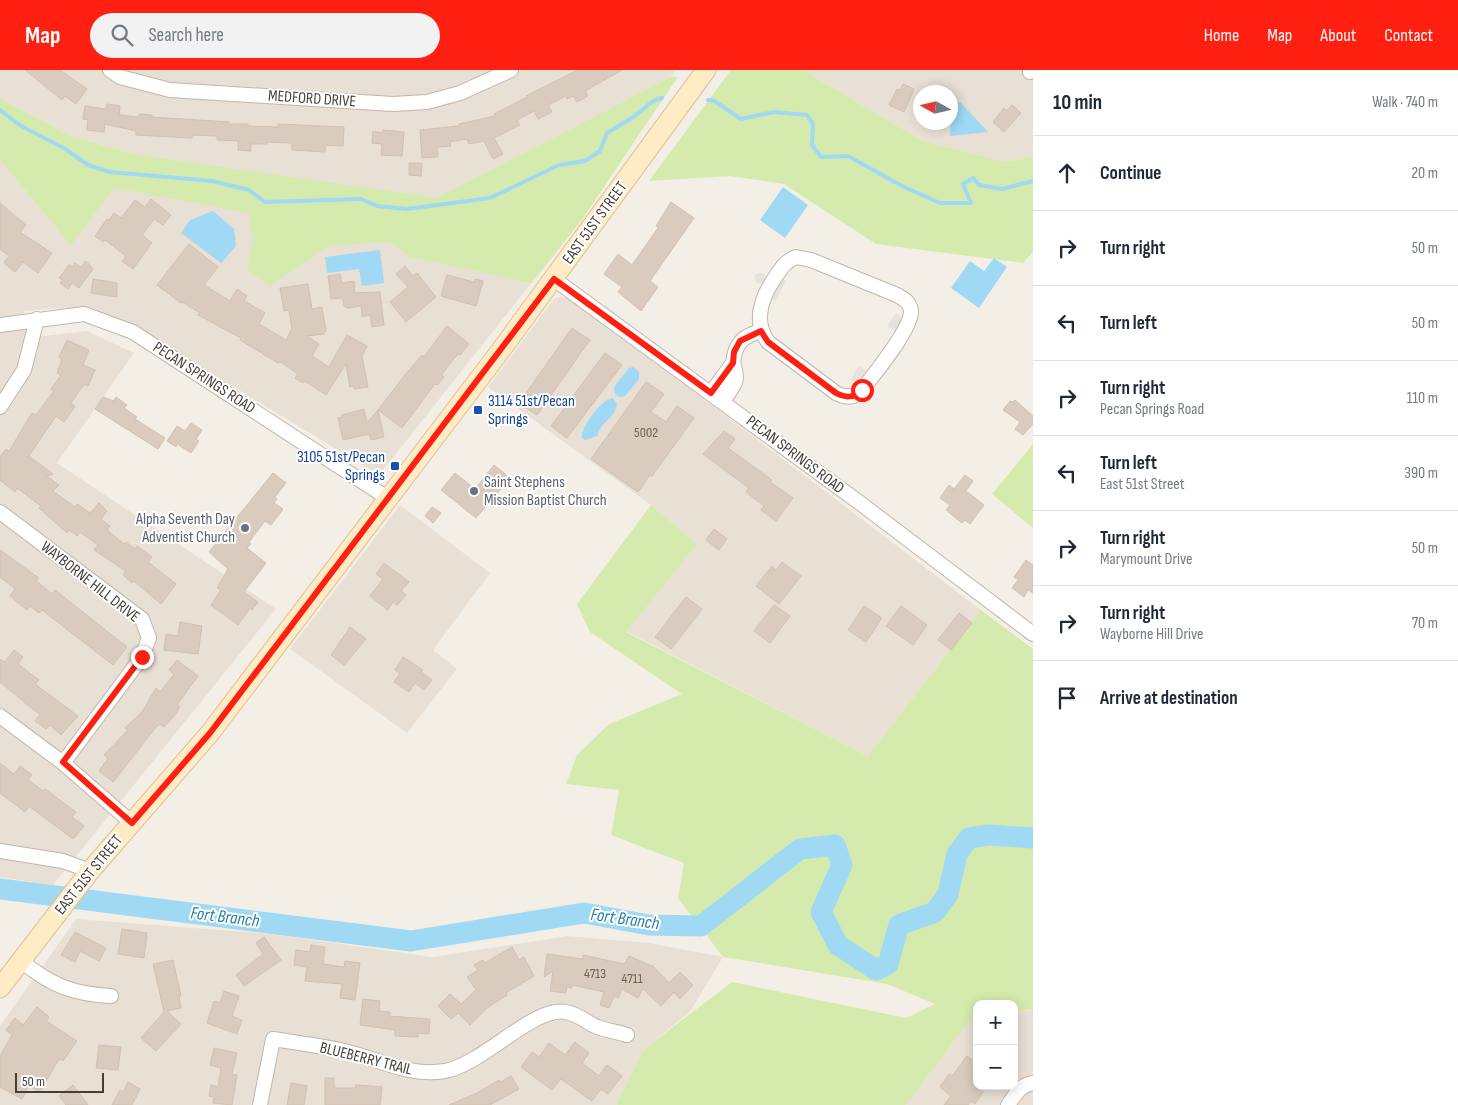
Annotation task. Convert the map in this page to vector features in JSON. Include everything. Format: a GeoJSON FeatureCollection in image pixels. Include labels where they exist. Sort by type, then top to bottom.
{"type":"FeatureCollection","features":[{"type":"Feature","properties":{"kind":"main road","name":"EAST 51ST STREET"},"geometry":{"type":"LineString","coordinates":[[0,988],[90,871],[210,733],[554,279],[706,70]]}},
{"type":"Feature","properties":{"kind":"street","name":"MEDFORD DRIVE"},"geometry":{"type":"LineString","coordinates":[[110,70],[120,77],[170,90],[393,104],[427,102],[460,93],[511,70]]}},
{"type":"Feature","properties":{"kind":"street"},"geometry":{"type":"LineString","coordinates":[[796,258],[811,260],[897,295],[908,303],[911,313],[908,326],[862,390],[858,394],[848,396],[836,393],[768,342],[761,331],[760,315],[766,290],[786,262],[796,258]]}},
{"type":"Feature","properties":{"kind":"street","name":"PECAN SPRINGS ROAD"},"geometry":{"type":"LineString","coordinates":[[554,279],[711,393],[1033,634]]}},
{"type":"Feature","properties":{"kind":"street","name":"PECAN SPRINGS ROAD"},"geometry":{"type":"LineString","coordinates":[[0,325],[84,314],[133,332],[389,499]]}},
{"type":"Feature","properties":{"kind":"street"},"geometry":{"type":"LineString","coordinates":[[0,406],[24,370],[37,319]]}},
{"type":"Feature","properties":{"kind":"street"},"geometry":{"type":"LineString","coordinates":[[723,402],[736,382],[737,374],[733,363],[734,352],[740,341],[761,331]]}},
{"type":"Feature","properties":{"kind":"street"},"geometry":{"type":"LineString","coordinates":[[711,393],[733,363]]}},
{"type":"Feature","properties":{"kind":"street","name":"WAYBORNE HILL DRIVE"},"geometry":{"type":"LineString","coordinates":[[0,512],[142,619],[148,638],[142,657],[63,762]]}},
{"type":"Feature","properties":{"kind":"street"},"geometry":{"type":"LineString","coordinates":[[0,716],[63,762],[132,823]]}},
{"type":"Feature","properties":{"kind":"street"},"geometry":{"type":"LineString","coordinates":[[0,851],[63,861],[90,871]]}},
{"type":"Feature","properties":{"kind":"street"},"geometry":{"type":"LineString","coordinates":[[21,962],[40,976],[71,991],[111,996]]}},
{"type":"Feature","properties":{"kind":"street","name":"BLUEBERRY TRAIL"},"geometry":{"type":"LineString","coordinates":[[260,1105],[273,1039],[349,1052],[395,1068],[418,1072],[443,1071],[463,1066],[483,1055],[538,1017],[549,1012],[565,1012],[580,1017],[597,1027],[626,1035]]}},
{"type":"Feature","properties":{"kind":"street"},"geometry":{"type":"LineString","coordinates":[[1008,1105],[1019,1089],[1032,1083]]}},
{"type":"Feature","properties":{"kind":"shaded area"},"geometry":{"type":"Polygon","coordinates":[[[0,70],[676,70],[671,77],[438,198],[583,218],[379,475],[141,331],[92,310],[60,308],[24,311],[26,338],[87,331],[134,353],[57,463],[276,609],[53,885],[0,877],[0,160],[71,246],[138,155],[70,136],[0,98],[0,70]]]}},
{"type":"Feature","properties":{"kind":"shaded area"},"geometry":{"type":"Polygon","coordinates":[[[803,70],[1033,70],[1033,156],[1006,162],[923,141],[803,70]]]}},
{"type":"Feature","properties":{"kind":"shaded area"},"geometry":{"type":"Polygon","coordinates":[[[760,272],[766,278],[760,284],[754,278],[760,272]]]}},
{"type":"Feature","properties":{"kind":"shaded area"},"geometry":{"type":"Polygon","coordinates":[[[782,279],[786,281],[775,301],[771,298],[782,279]]]}},
{"type":"Feature","properties":{"kind":"shaded area"},"geometry":{"type":"Polygon","coordinates":[[[567,298],[721,412],[981,610],[868,756],[626,631],[697,544],[651,505],[488,387],[554,299],[567,298]]]}},
{"type":"Feature","properties":{"kind":"shaded area"},"geometry":{"type":"Polygon","coordinates":[[[896,313],[904,319],[896,332],[887,326],[896,313]]]}},
{"type":"Feature","properties":{"kind":"shaded area"},"geometry":{"type":"Polygon","coordinates":[[[859,366],[868,372],[859,385],[851,379],[859,366]]]}},
{"type":"Feature","properties":{"kind":"shaded area"},"geometry":{"type":"Polygon","coordinates":[[[400,505],[490,573],[433,650],[457,669],[407,733],[290,649],[400,505]]]}},
{"type":"Feature","properties":{"kind":"shaded area"},"geometry":{"type":"Polygon","coordinates":[[[76,919],[271,934],[432,957],[568,936],[649,943],[723,957],[690,1012],[644,1049],[616,1105],[0,1105],[0,1026],[76,919]]]}},
{"type":"Feature","properties":{"kind":"shaded area"},"geometry":{"type":"Polygon","coordinates":[[[1033,1009],[1033,1105],[906,1105],[973,1016],[973,1090],[1018,1090],[1018,1010],[1033,1009]]]}},
{"type":"Feature","properties":{"kind":"green space"},"geometry":{"type":"Polygon","coordinates":[[[731,70],[803,70],[923,141],[1006,162],[1033,156],[1033,252],[1023,263],[876,244],[784,184],[730,176],[649,181],[731,70]]]}},
{"type":"Feature","properties":{"kind":"green space"},"geometry":{"type":"Polygon","coordinates":[[[671,77],[678,77],[583,218],[532,283],[410,257],[389,242],[329,246],[269,286],[247,269],[253,239],[249,213],[114,188],[71,246],[0,160],[0,98],[70,136],[138,155],[437,198],[671,77]]]}},
{"type":"Feature","properties":{"kind":"green space"},"geometry":{"type":"Polygon","coordinates":[[[1033,444],[1033,528],[992,494],[1033,444]]]}},
{"type":"Feature","properties":{"kind":"green space"},"geometry":{"type":"Polygon","coordinates":[[[651,505],[697,544],[626,632],[868,756],[981,610],[1033,649],[1033,1009],[1018,1010],[1018,1000],[973,1000],[973,1016],[906,1105],[616,1105],[644,1049],[732,982],[906,1018],[935,1004],[887,984],[723,957],[678,898],[684,863],[611,835],[619,790],[566,784],[577,755],[609,724],[682,694],[590,632],[577,604],[651,505]]]}},
{"type":"Feature","properties":{"kind":"water"},"geometry":{"type":"Polygon","coordinates":[[[958,102],[960,102],[988,132],[950,136],[950,130],[958,130],[958,102]]]}},
{"type":"Feature","properties":{"kind":"water"},"geometry":{"type":"Polygon","coordinates":[[[783,187],[808,205],[785,238],[760,220],[783,187]]]}},
{"type":"Feature","properties":{"kind":"water"},"geometry":{"type":"Polygon","coordinates":[[[213,211],[234,229],[236,246],[221,263],[181,233],[190,220],[213,211]]]}},
{"type":"Feature","properties":{"kind":"water"},"geometry":{"type":"Polygon","coordinates":[[[380,250],[384,283],[362,286],[359,269],[327,273],[325,257],[380,250]]]}},
{"type":"Feature","properties":{"kind":"water"},"geometry":{"type":"Polygon","coordinates":[[[994,258],[1007,267],[979,308],[951,288],[970,261],[984,271],[994,258]]]}},
{"type":"Feature","properties":{"kind":"water"},"geometry":{"type":"Polygon","coordinates":[[[633,367],[639,372],[639,379],[625,396],[619,397],[615,394],[614,387],[629,368],[633,367]]]}},
{"type":"Feature","properties":{"kind":"water"},"geometry":{"type":"Polygon","coordinates":[[[613,398],[617,404],[615,412],[601,427],[597,436],[585,440],[582,438],[584,428],[593,414],[608,399],[613,398]]]}},
{"type":"Feature","properties":{"kind":"building"},"geometry":{"type":"Polygon","coordinates":[[[25,70],[60,70],[87,89],[76,104],[65,96],[62,100],[25,70]]]}},
{"type":"Feature","properties":{"kind":"building"},"geometry":{"type":"Polygon","coordinates":[[[578,70],[622,70],[585,91],[588,96],[577,102],[573,96],[567,99],[566,96],[548,105],[552,112],[538,119],[534,111],[517,120],[520,125],[494,138],[503,154],[493,159],[484,141],[469,144],[467,139],[450,142],[451,146],[437,147],[438,157],[422,158],[420,130],[459,126],[459,124],[495,116],[494,114],[526,96],[578,70]]]}},
{"type":"Feature","properties":{"kind":"building"},"geometry":{"type":"Polygon","coordinates":[[[903,84],[913,89],[904,112],[889,105],[897,89],[900,90],[903,84]]]}},
{"type":"Feature","properties":{"kind":"building"},"geometry":{"type":"Polygon","coordinates":[[[107,104],[120,106],[119,115],[139,117],[140,114],[152,115],[152,117],[248,124],[248,126],[278,127],[278,124],[344,127],[343,146],[326,145],[325,152],[292,150],[292,143],[267,142],[267,144],[251,144],[251,151],[238,150],[238,141],[217,140],[217,136],[192,135],[192,138],[136,135],[136,131],[105,124],[104,132],[87,130],[88,120],[83,119],[85,106],[106,109],[107,104]]]}},
{"type":"Feature","properties":{"kind":"building"},"geometry":{"type":"Polygon","coordinates":[[[1012,105],[1021,113],[1004,132],[993,122],[1004,108],[1007,111],[1012,105]]]}},
{"type":"Feature","properties":{"kind":"building"},"geometry":{"type":"Polygon","coordinates":[[[383,130],[404,132],[402,156],[381,155],[382,144],[372,143],[373,131],[382,133],[383,130]]]}},
{"type":"Feature","properties":{"kind":"building"},"geometry":{"type":"Polygon","coordinates":[[[409,163],[422,163],[421,176],[409,175],[409,163]]]}},
{"type":"Feature","properties":{"kind":"building"},"geometry":{"type":"Polygon","coordinates":[[[151,199],[171,215],[163,225],[154,219],[142,235],[152,243],[133,269],[122,261],[126,256],[105,240],[103,242],[95,236],[107,219],[109,220],[114,213],[121,218],[135,200],[145,207],[151,199]]]}},
{"type":"Feature","properties":{"kind":"building"},"geometry":{"type":"Polygon","coordinates":[[[671,202],[694,218],[650,281],[658,287],[641,311],[618,292],[622,287],[604,274],[618,254],[632,265],[658,228],[656,226],[671,202]]]}},
{"type":"Feature","properties":{"kind":"building"},"geometry":{"type":"Polygon","coordinates":[[[0,203],[26,225],[20,232],[52,253],[38,273],[23,262],[15,272],[4,263],[9,256],[0,249],[0,203]]]}},
{"type":"Feature","properties":{"kind":"building"},"geometry":{"type":"Polygon","coordinates":[[[189,244],[218,267],[204,285],[230,301],[237,289],[247,296],[244,301],[265,313],[259,324],[286,340],[292,328],[289,310],[284,311],[280,288],[308,284],[312,309],[322,307],[326,331],[324,331],[324,334],[307,336],[319,344],[312,356],[329,367],[347,335],[367,346],[362,356],[368,387],[354,389],[354,386],[350,387],[346,364],[326,395],[305,381],[303,383],[295,378],[298,374],[281,362],[278,363],[240,340],[241,338],[198,315],[200,313],[181,303],[157,285],[189,244]]]}},
{"type":"Feature","properties":{"kind":"building"},"geometry":{"type":"Polygon","coordinates":[[[86,261],[93,269],[79,288],[72,283],[68,289],[60,283],[63,280],[59,278],[69,265],[72,267],[75,263],[81,267],[86,261]]]}},
{"type":"Feature","properties":{"kind":"building"},"geometry":{"type":"Polygon","coordinates":[[[405,266],[413,276],[417,273],[436,297],[406,322],[390,302],[408,287],[396,274],[405,266]]]}},
{"type":"Feature","properties":{"kind":"building"},"geometry":{"type":"Polygon","coordinates":[[[340,274],[342,283],[354,281],[355,293],[380,292],[384,325],[372,327],[370,315],[362,317],[361,306],[347,308],[344,306],[343,298],[331,299],[328,276],[340,274]]]}},
{"type":"Feature","properties":{"kind":"building"},"geometry":{"type":"Polygon","coordinates":[[[447,275],[474,282],[475,279],[483,281],[476,306],[441,296],[447,275]]]}},
{"type":"Feature","properties":{"kind":"building"},"geometry":{"type":"Polygon","coordinates":[[[93,279],[117,283],[117,297],[91,293],[93,279]]]}},
{"type":"Feature","properties":{"kind":"building"},"geometry":{"type":"Polygon","coordinates":[[[447,326],[469,344],[441,375],[444,377],[437,385],[435,384],[402,428],[378,410],[408,371],[422,355],[424,357],[447,326]]]}},
{"type":"Feature","properties":{"kind":"building"},"geometry":{"type":"Polygon","coordinates":[[[572,328],[590,340],[537,415],[519,403],[572,328]]]}},
{"type":"Feature","properties":{"kind":"building"},"geometry":{"type":"Polygon","coordinates":[[[67,340],[89,350],[83,365],[95,370],[88,386],[84,384],[71,403],[75,406],[64,422],[56,416],[29,456],[53,474],[47,476],[59,485],[53,491],[75,507],[77,504],[90,513],[99,503],[107,511],[101,519],[110,526],[107,530],[124,544],[126,542],[135,549],[137,546],[152,557],[148,562],[176,584],[161,604],[134,581],[132,583],[123,575],[126,571],[94,550],[98,545],[80,532],[77,536],[69,530],[67,533],[39,508],[41,506],[17,488],[15,492],[0,480],[0,457],[6,449],[9,451],[32,413],[36,415],[54,391],[51,389],[61,375],[57,373],[62,359],[59,357],[67,340]]]}},
{"type":"Feature","properties":{"kind":"building"},"geometry":{"type":"Polygon","coordinates":[[[605,353],[622,365],[567,438],[551,426],[605,353]]]}},
{"type":"Feature","properties":{"kind":"building"},"geometry":{"type":"Polygon","coordinates":[[[646,382],[664,394],[651,412],[666,422],[677,406],[694,418],[652,476],[650,475],[638,492],[591,459],[646,382]]]}},
{"type":"Feature","properties":{"kind":"building"},"geometry":{"type":"Polygon","coordinates":[[[103,397],[114,401],[116,397],[127,405],[124,408],[137,417],[135,419],[165,438],[158,449],[95,409],[103,397]]]}},
{"type":"Feature","properties":{"kind":"building"},"geometry":{"type":"Polygon","coordinates":[[[1015,400],[1033,416],[1033,424],[1023,435],[1015,429],[1020,422],[1003,410],[1010,401],[1013,402],[1015,400]]]}},
{"type":"Feature","properties":{"kind":"building"},"geometry":{"type":"Polygon","coordinates":[[[364,409],[367,423],[378,410],[384,437],[371,440],[369,434],[343,440],[338,418],[342,417],[342,415],[364,409]]]}},
{"type":"Feature","properties":{"kind":"building"},"geometry":{"type":"Polygon","coordinates":[[[191,423],[202,430],[196,439],[199,441],[191,453],[177,444],[176,447],[167,441],[177,426],[185,431],[191,423]]]}},
{"type":"Feature","properties":{"kind":"building"},"geometry":{"type":"Polygon","coordinates":[[[724,431],[735,439],[728,448],[793,498],[776,521],[761,510],[764,506],[746,492],[749,488],[703,454],[724,431]]]}},
{"type":"Feature","properties":{"kind":"building","name":"Saint Stephens Mission Baptist Church"},"geometry":{"type":"Polygon","coordinates":[[[494,465],[510,478],[476,518],[441,490],[455,473],[475,489],[494,465]]]}},
{"type":"Feature","properties":{"kind":"building","name":"Alpha Seventh Day Adventist Church"},"geometry":{"type":"Polygon","coordinates":[[[273,473],[286,483],[275,497],[277,499],[274,503],[283,509],[271,525],[265,521],[249,542],[251,544],[247,548],[266,563],[244,592],[258,602],[252,610],[250,608],[238,625],[211,605],[221,590],[217,588],[228,569],[209,552],[273,473]]]}},
{"type":"Feature","properties":{"kind":"building"},"geometry":{"type":"Polygon","coordinates":[[[965,475],[973,481],[966,491],[984,505],[970,524],[965,520],[962,523],[946,510],[950,505],[940,498],[949,485],[954,489],[965,475]]]}},
{"type":"Feature","properties":{"kind":"building"},"geometry":{"type":"Polygon","coordinates":[[[432,507],[441,513],[433,523],[425,516],[432,507]]]}},
{"type":"Feature","properties":{"kind":"building"},"geometry":{"type":"Polygon","coordinates":[[[714,529],[727,539],[719,550],[706,540],[714,529]]]}},
{"type":"Feature","properties":{"kind":"building"},"geometry":{"type":"Polygon","coordinates":[[[0,550],[39,578],[36,581],[52,594],[55,590],[127,647],[113,665],[42,610],[39,613],[30,606],[27,610],[10,596],[15,589],[0,577],[0,550]]]}},
{"type":"Feature","properties":{"kind":"building"},"geometry":{"type":"Polygon","coordinates":[[[1026,560],[1033,565],[1033,593],[1028,590],[1024,597],[1012,588],[1018,580],[1014,577],[1026,560]]]}},
{"type":"Feature","properties":{"kind":"building"},"geometry":{"type":"Polygon","coordinates":[[[782,562],[801,576],[779,604],[756,586],[772,566],[776,570],[782,562]]]}},
{"type":"Feature","properties":{"kind":"building"},"geometry":{"type":"Polygon","coordinates":[[[384,563],[409,582],[401,591],[406,595],[397,605],[393,602],[388,610],[370,596],[383,579],[376,574],[384,563]]]}},
{"type":"Feature","properties":{"kind":"building"},"geometry":{"type":"Polygon","coordinates":[[[686,597],[702,609],[671,649],[655,637],[686,597]]]}},
{"type":"Feature","properties":{"kind":"building"},"geometry":{"type":"Polygon","coordinates":[[[774,605],[790,616],[770,643],[754,631],[774,605]]]}},
{"type":"Feature","properties":{"kind":"building"},"geometry":{"type":"Polygon","coordinates":[[[864,606],[882,618],[866,642],[848,630],[864,606]]]}},
{"type":"Feature","properties":{"kind":"building"},"geometry":{"type":"Polygon","coordinates":[[[901,606],[927,625],[913,645],[886,626],[901,606]]]}},
{"type":"Feature","properties":{"kind":"building"},"geometry":{"type":"Polygon","coordinates":[[[959,613],[972,623],[951,650],[938,640],[959,613]]]}},
{"type":"Feature","properties":{"kind":"building"},"geometry":{"type":"Polygon","coordinates":[[[180,622],[202,626],[198,654],[164,650],[166,634],[178,636],[180,622]]]}},
{"type":"Feature","properties":{"kind":"building"},"geometry":{"type":"Polygon","coordinates":[[[350,627],[366,639],[344,665],[331,655],[350,627]]]}},
{"type":"Feature","properties":{"kind":"building"},"geometry":{"type":"Polygon","coordinates":[[[14,650],[23,657],[18,664],[39,680],[35,684],[78,716],[61,735],[50,725],[46,729],[35,721],[40,715],[0,682],[0,659],[5,662],[14,650]]]}},
{"type":"Feature","properties":{"kind":"building"},"geometry":{"type":"Polygon","coordinates":[[[403,657],[423,670],[421,672],[432,680],[424,690],[415,683],[409,692],[394,682],[400,673],[395,670],[403,657]]]}},
{"type":"Feature","properties":{"kind":"building"},"geometry":{"type":"Polygon","coordinates":[[[177,660],[198,676],[177,705],[180,707],[174,716],[164,727],[160,724],[157,726],[113,782],[99,771],[108,758],[104,755],[128,730],[125,728],[142,712],[156,688],[160,692],[174,674],[169,670],[177,660]]]}},
{"type":"Feature","properties":{"kind":"building"},"geometry":{"type":"Polygon","coordinates":[[[0,763],[14,774],[20,766],[32,775],[28,780],[43,791],[45,789],[76,812],[72,817],[84,826],[73,839],[29,806],[25,812],[0,793],[0,763]]]}},
{"type":"Feature","properties":{"kind":"building"},"geometry":{"type":"Polygon","coordinates":[[[122,929],[147,933],[144,958],[118,954],[122,929]]]}},
{"type":"Feature","properties":{"kind":"building"},"geometry":{"type":"Polygon","coordinates":[[[75,932],[106,948],[99,961],[80,951],[75,962],[61,955],[75,932]]]}},
{"type":"Feature","properties":{"kind":"building"},"geometry":{"type":"Polygon","coordinates":[[[264,937],[281,960],[244,986],[236,975],[263,954],[256,943],[264,937]]]}},
{"type":"Feature","properties":{"kind":"building"},"geometry":{"type":"Polygon","coordinates":[[[311,945],[325,947],[323,964],[344,967],[345,961],[360,963],[355,1000],[340,998],[342,984],[305,981],[307,967],[294,965],[296,950],[310,952],[311,945]]]}},
{"type":"Feature","properties":{"kind":"building"},"geometry":{"type":"Polygon","coordinates":[[[512,947],[519,960],[524,957],[534,976],[506,993],[507,995],[487,1008],[470,1025],[458,1013],[451,1019],[438,1006],[450,994],[461,1004],[476,990],[467,977],[478,970],[474,965],[483,960],[484,963],[512,947]]]}},
{"type":"Feature","properties":{"kind":"building"},"geometry":{"type":"Polygon","coordinates":[[[547,954],[583,959],[583,955],[624,964],[629,956],[654,967],[669,983],[680,972],[693,985],[680,999],[674,992],[661,1006],[643,989],[638,998],[622,989],[618,998],[614,996],[609,1008],[600,1005],[604,992],[572,985],[572,988],[567,987],[566,993],[550,991],[553,971],[544,977],[547,954]]]}},
{"type":"Feature","properties":{"kind":"building"},"geometry":{"type":"Polygon","coordinates":[[[173,960],[181,996],[179,996],[181,1008],[167,1011],[181,1024],[156,1051],[141,1038],[164,1012],[153,964],[173,960]]]}},
{"type":"Feature","properties":{"kind":"building"},"geometry":{"type":"Polygon","coordinates":[[[224,991],[239,996],[232,1016],[242,1020],[237,1034],[207,1023],[214,1001],[220,1003],[224,991]]]}},
{"type":"Feature","properties":{"kind":"building"},"geometry":{"type":"Polygon","coordinates":[[[363,999],[380,1001],[379,1011],[390,1012],[389,1016],[430,1019],[429,1034],[418,1033],[418,1037],[395,1036],[395,1030],[360,1025],[363,999]]]}},
{"type":"Feature","properties":{"kind":"building"},"geometry":{"type":"Polygon","coordinates":[[[37,1007],[49,1017],[46,1021],[77,1041],[63,1061],[60,1059],[56,1064],[40,1092],[29,1086],[22,1099],[0,1087],[0,1056],[12,1035],[6,1030],[15,1018],[23,1025],[37,1007]]]}},
{"type":"Feature","properties":{"kind":"building"},"geometry":{"type":"Polygon","coordinates":[[[575,1042],[589,1053],[582,1063],[599,1076],[607,1065],[622,1076],[608,1094],[601,1089],[592,1101],[561,1079],[552,1090],[521,1067],[532,1052],[539,1057],[549,1043],[565,1055],[575,1042]]]}},
{"type":"Feature","properties":{"kind":"building"},"geometry":{"type":"Polygon","coordinates":[[[99,1045],[121,1047],[118,1070],[96,1068],[99,1045]]]}},
{"type":"Feature","properties":{"kind":"building"},"geometry":{"type":"Polygon","coordinates":[[[214,1048],[237,1053],[232,1074],[237,1075],[232,1105],[213,1103],[214,1097],[209,1096],[211,1085],[218,1087],[221,1068],[210,1065],[214,1048]]]}},
{"type":"Feature","properties":{"kind":"building"},"geometry":{"type":"Polygon","coordinates":[[[967,1056],[973,1060],[973,1090],[984,1090],[975,1104],[971,1101],[968,1105],[944,1105],[951,1096],[940,1087],[949,1074],[952,1076],[967,1056]]]}},
{"type":"Feature","properties":{"kind":"building"},"geometry":{"type":"Polygon","coordinates":[[[511,1076],[519,1089],[490,1105],[449,1105],[477,1093],[499,1080],[500,1082],[511,1076]]]}},
{"type":"Feature","properties":{"kind":"building"},"geometry":{"type":"Polygon","coordinates":[[[325,1078],[334,1078],[334,1088],[355,1088],[356,1085],[382,1087],[380,1105],[325,1105],[325,1078]]]}},
{"type":"Feature","properties":{"kind":"building"},"geometry":{"type":"Polygon","coordinates":[[[128,1082],[140,1089],[132,1105],[112,1105],[120,1090],[123,1092],[128,1082]]]}},
{"type":"Feature","properties":{"kind":"building"},"geometry":{"type":"Polygon","coordinates":[[[291,1083],[307,1086],[304,1105],[287,1105],[291,1083]]]}},
{"type":"Feature","properties":{"kind":"building"},"geometry":{"type":"Polygon","coordinates":[[[73,1085],[88,1105],[66,1105],[59,1096],[73,1085]]]}},
{"type":"Feature","properties":{"kind":"waterway"},"geometry":{"type":"LineString","coordinates":[[0,110],[21,126],[64,148],[88,165],[110,172],[212,181],[249,190],[265,202],[361,199],[377,206],[407,209],[490,198],[559,165],[585,161],[600,151],[607,133],[632,118],[653,101],[662,98]]}},
{"type":"Feature","properties":{"kind":"waterway"},"geometry":{"type":"LineString","coordinates":[[708,100],[714,101],[741,119],[774,112],[807,115],[813,124],[812,145],[821,157],[848,156],[904,187],[940,203],[971,203],[963,184],[973,178],[979,185],[1002,189],[1033,181]]}},
{"type":"Feature","properties":{"kind":"waterway","name":"Fort Branch"},"geometry":{"type":"LineString","coordinates":[[0,889],[411,941],[584,913],[649,925],[701,926],[800,849],[835,845],[842,865],[821,912],[838,945],[876,970],[888,964],[899,925],[935,912],[948,894],[957,854],[969,838],[989,835],[1033,838]]}},
{"type":"Feature","properties":{"kind":"place","name":"3114 51st/Pecan Springs"},"geometry":{"type":"Point","coordinates":[478,410]}},
{"type":"Feature","properties":{"kind":"place","name":"3105 51st/Pecan Springs"},"geometry":{"type":"Point","coordinates":[395,466]}},
{"type":"Feature","properties":{"kind":"place","name":"Saint Stephens Mission Baptist Church"},"geometry":{"type":"Point","coordinates":[474,491]}},
{"type":"Feature","properties":{"kind":"place","name":"Alpha Seventh Day Adventist Church"},"geometry":{"type":"Point","coordinates":[245,528]}},
{"type":"Feature","properties":{"kind":"route"},"geometry":{"type":"LineString","coordinates":[[142,657],[63,762],[132,823],[182,768],[210,733],[554,279],[711,393],[733,363],[734,352],[740,341],[751,334],[761,331],[768,342],[836,393],[848,396],[858,394],[862,390]]}}]}
